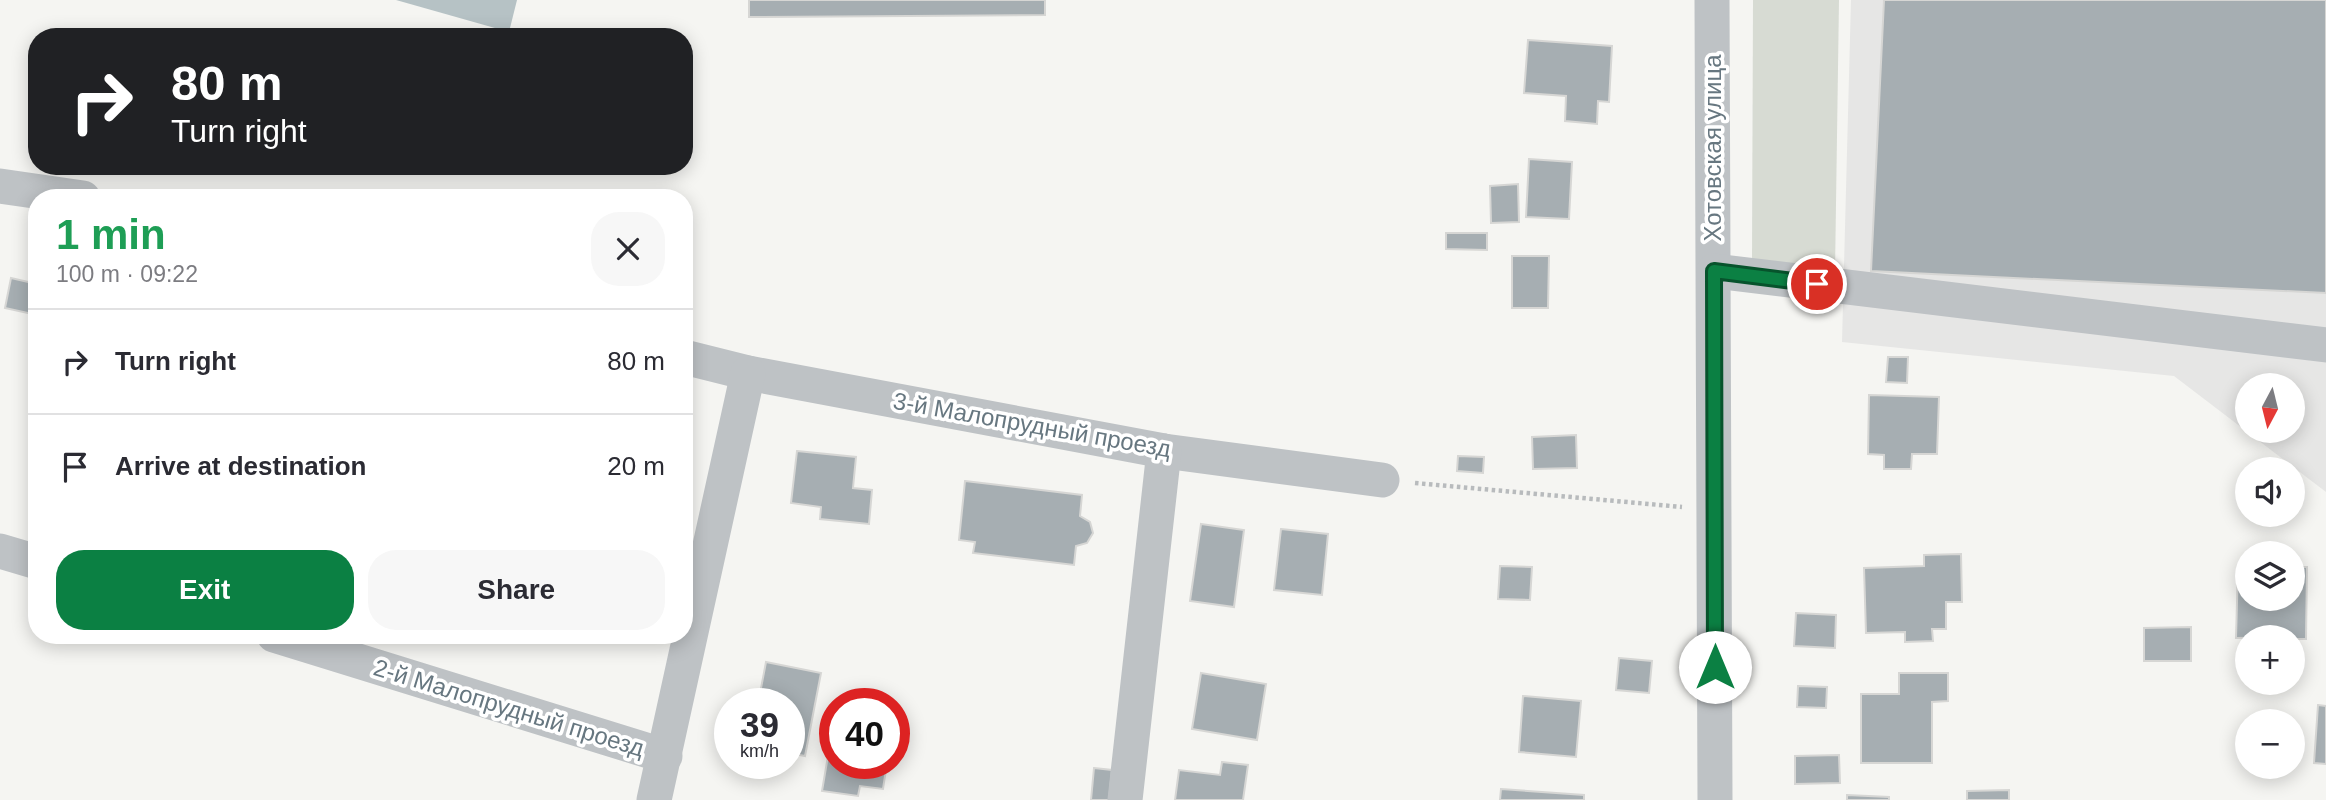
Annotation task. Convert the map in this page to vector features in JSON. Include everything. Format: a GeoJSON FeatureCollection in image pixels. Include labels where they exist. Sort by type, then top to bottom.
{"type":"FeatureCollection","features":[{"type":"Feature","properties":{"kind":"street","name":"Хотовская улица"},"geometry":{"type":"LineString","coordinates":[[1712,0],[1715,800]]}},
{"type":"Feature","properties":{"kind":"street"},"geometry":{"type":"LineString","coordinates":[[0,186],[28,190]]}},
{"type":"Feature","properties":{"kind":"street"},"geometry":{"type":"LineString","coordinates":[[1714,271],[2326,345]]}},
{"type":"Feature","properties":{"kind":"street","name":"3-й Малопрудный проезд"},"geometry":{"type":"LineString","coordinates":[[693,359],[748,373],[1164,451],[1382,480]]}},
{"type":"Feature","properties":{"kind":"street"},"geometry":{"type":"LineString","coordinates":[[693,627],[748,373]]}},
{"type":"Feature","properties":{"kind":"street"},"geometry":{"type":"LineString","coordinates":[[1125,800],[1164,451]]}},
{"type":"Feature","properties":{"kind":"street"},"geometry":{"type":"LineString","coordinates":[[0,551],[28,559]]}},
{"type":"Feature","properties":{"kind":"street","name":"2-й Малопрудный проезд"},"geometry":{"type":"LineString","coordinates":[[303,644],[665,756]]}},
{"type":"Feature","properties":{"kind":"street"},"geometry":{"type":"LineString","coordinates":[[654,800],[689,644]]}},
{"type":"Feature","properties":{"kind":"path"},"geometry":{"type":"LineString","coordinates":[[1382,480],[1692,508],[1714,507]]}},
{"type":"Feature","properties":{"kind":"shaded area"},"geometry":{"type":"Polygon","coordinates":[[[396,0],[517,0],[510,28],[495,28],[396,0]]]}},
{"type":"Feature","properties":{"kind":"shaded area"},"geometry":{"type":"Polygon","coordinates":[[[1753,0],[1839,0],[1835,272],[1752,260],[1753,0]]]}},
{"type":"Feature","properties":{"kind":"shaded area"},"geometry":{"type":"Polygon","coordinates":[[[1851,0],[2326,0],[2326,492],[2305,476],[2305,457],[2280,457],[2262,443],[2305,443],[2305,373],[2235,373],[2235,423],[2174,376],[1842,342],[1851,0]]]}},
{"type":"Feature","properties":{"kind":"building"},"geometry":{"type":"Polygon","coordinates":[[[749,0],[1045,0],[1045,15],[749,17],[749,0]]]}},
{"type":"Feature","properties":{"kind":"building"},"geometry":{"type":"Polygon","coordinates":[[[1884,0],[2326,0],[2326,293],[1871,271],[1884,0]]]}},
{"type":"Feature","properties":{"kind":"building"},"geometry":{"type":"Polygon","coordinates":[[[1528,40],[1612,46],[1609,102],[1598,101],[1597,124],[1565,121],[1566,96],[1524,93],[1528,40]]]}},
{"type":"Feature","properties":{"kind":"building"},"geometry":{"type":"Polygon","coordinates":[[[1529,159],[1572,162],[1569,219],[1526,217],[1529,159]]]}},
{"type":"Feature","properties":{"kind":"building"},"geometry":{"type":"Polygon","coordinates":[[[1518,184],[1519,222],[1491,223],[1490,186],[1518,184]]]}},
{"type":"Feature","properties":{"kind":"building"},"geometry":{"type":"Polygon","coordinates":[[[1446,233],[1487,233],[1487,250],[1446,249],[1446,233]]]}},
{"type":"Feature","properties":{"kind":"building"},"geometry":{"type":"Polygon","coordinates":[[[1512,256],[1549,256],[1548,308],[1512,308],[1512,256]]]}},
{"type":"Feature","properties":{"kind":"building"},"geometry":{"type":"Polygon","coordinates":[[[11,278],[28,282],[28,313],[5,308],[11,278]]]}},
{"type":"Feature","properties":{"kind":"building"},"geometry":{"type":"Polygon","coordinates":[[[1888,357],[1908,357],[1907,383],[1886,382],[1888,357]]]}},
{"type":"Feature","properties":{"kind":"building"},"geometry":{"type":"Polygon","coordinates":[[[1869,395],[1939,397],[1937,454],[1912,454],[1911,469],[1884,469],[1884,455],[1868,454],[1869,395]]]}},
{"type":"Feature","properties":{"kind":"building"},"geometry":{"type":"Polygon","coordinates":[[[1576,435],[1577,468],[1533,469],[1532,437],[1576,435]]]}},
{"type":"Feature","properties":{"kind":"building"},"geometry":{"type":"Polygon","coordinates":[[[797,451],[856,457],[853,488],[872,490],[869,524],[820,519],[821,507],[791,503],[797,451]]]}},
{"type":"Feature","properties":{"kind":"building"},"geometry":{"type":"Polygon","coordinates":[[[1458,456],[1484,457],[1483,473],[1457,471],[1458,456]]]}},
{"type":"Feature","properties":{"kind":"building"},"geometry":{"type":"Polygon","coordinates":[[[965,481],[1082,495],[1080,516],[1090,522],[1093,533],[1087,543],[1076,546],[1074,565],[973,553],[975,542],[959,540],[965,481]]]}},
{"type":"Feature","properties":{"kind":"building"},"geometry":{"type":"Polygon","coordinates":[[[1201,524],[1244,530],[1234,607],[1190,601],[1201,524]]]}},
{"type":"Feature","properties":{"kind":"building"},"geometry":{"type":"Polygon","coordinates":[[[1281,529],[1328,534],[1322,595],[1274,590],[1281,529]]]}},
{"type":"Feature","properties":{"kind":"building"},"geometry":{"type":"Polygon","coordinates":[[[1961,554],[1962,602],[1946,602],[1946,629],[1932,629],[1933,641],[1905,642],[1905,632],[1866,633],[1864,568],[1924,566],[1924,555],[1961,554]]]}},
{"type":"Feature","properties":{"kind":"building"},"geometry":{"type":"Polygon","coordinates":[[[1500,566],[1532,567],[1530,600],[1498,599],[1500,566]]]}},
{"type":"Feature","properties":{"kind":"building"},"geometry":{"type":"Polygon","coordinates":[[[2307,567],[2306,639],[2305,625],[2236,625],[2237,611],[2305,611],[2307,567]]]}},
{"type":"Feature","properties":{"kind":"building"},"geometry":{"type":"Polygon","coordinates":[[[1796,613],[1836,615],[1835,648],[1794,646],[1796,613]]]}},
{"type":"Feature","properties":{"kind":"building"},"geometry":{"type":"Polygon","coordinates":[[[2191,627],[2191,661],[2144,661],[2144,628],[2191,627]]]}},
{"type":"Feature","properties":{"kind":"building"},"geometry":{"type":"Polygon","coordinates":[[[1619,658],[1652,661],[1649,693],[1616,690],[1619,658]]]}},
{"type":"Feature","properties":{"kind":"building"},"geometry":{"type":"Polygon","coordinates":[[[766,662],[821,673],[805,756],[805,688],[761,688],[766,662]]]}},
{"type":"Feature","properties":{"kind":"building"},"geometry":{"type":"Polygon","coordinates":[[[1201,673],[1266,684],[1257,740],[1192,729],[1201,673]]]}},
{"type":"Feature","properties":{"kind":"building"},"geometry":{"type":"Polygon","coordinates":[[[1899,673],[1948,673],[1948,701],[1932,702],[1932,763],[1861,763],[1861,694],[1899,694],[1899,673]]]}},
{"type":"Feature","properties":{"kind":"building"},"geometry":{"type":"Polygon","coordinates":[[[1798,686],[1827,687],[1826,708],[1797,707],[1798,686]]]}},
{"type":"Feature","properties":{"kind":"building"},"geometry":{"type":"Polygon","coordinates":[[[1523,696],[1581,701],[1576,757],[1519,752],[1523,696]]]}},
{"type":"Feature","properties":{"kind":"building"},"geometry":{"type":"Polygon","coordinates":[[[2318,705],[2326,706],[2326,764],[2314,763],[2318,705]]]}},
{"type":"Feature","properties":{"kind":"building"},"geometry":{"type":"Polygon","coordinates":[[[1839,755],[1840,783],[1795,784],[1795,756],[1839,755]]]}},
{"type":"Feature","properties":{"kind":"building"},"geometry":{"type":"Polygon","coordinates":[[[1222,762],[1248,765],[1243,800],[1175,800],[1179,770],[1220,775],[1222,762]]]}},
{"type":"Feature","properties":{"kind":"building"},"geometry":{"type":"Polygon","coordinates":[[[1094,768],[1112,770],[1109,800],[1091,800],[1094,768]]]}},
{"type":"Feature","properties":{"kind":"building"},"geometry":{"type":"Polygon","coordinates":[[[824,779],[885,779],[883,789],[860,786],[858,796],[822,791],[824,779]]]}},
{"type":"Feature","properties":{"kind":"building"},"geometry":{"type":"Polygon","coordinates":[[[1501,789],[1584,795],[1584,800],[1500,800],[1501,789]]]}},
{"type":"Feature","properties":{"kind":"building"},"geometry":{"type":"Polygon","coordinates":[[[2009,790],[2009,800],[1967,800],[1967,791],[2009,790]]]}},
{"type":"Feature","properties":{"kind":"building"},"geometry":{"type":"Polygon","coordinates":[[[1847,795],[1889,797],[1889,800],[1847,800],[1847,795]]]}},
{"type":"Feature","properties":{"kind":"route"},"geometry":{"type":"LineString","coordinates":[[1715,667],[1714,271],[1817,284]]}}]}
